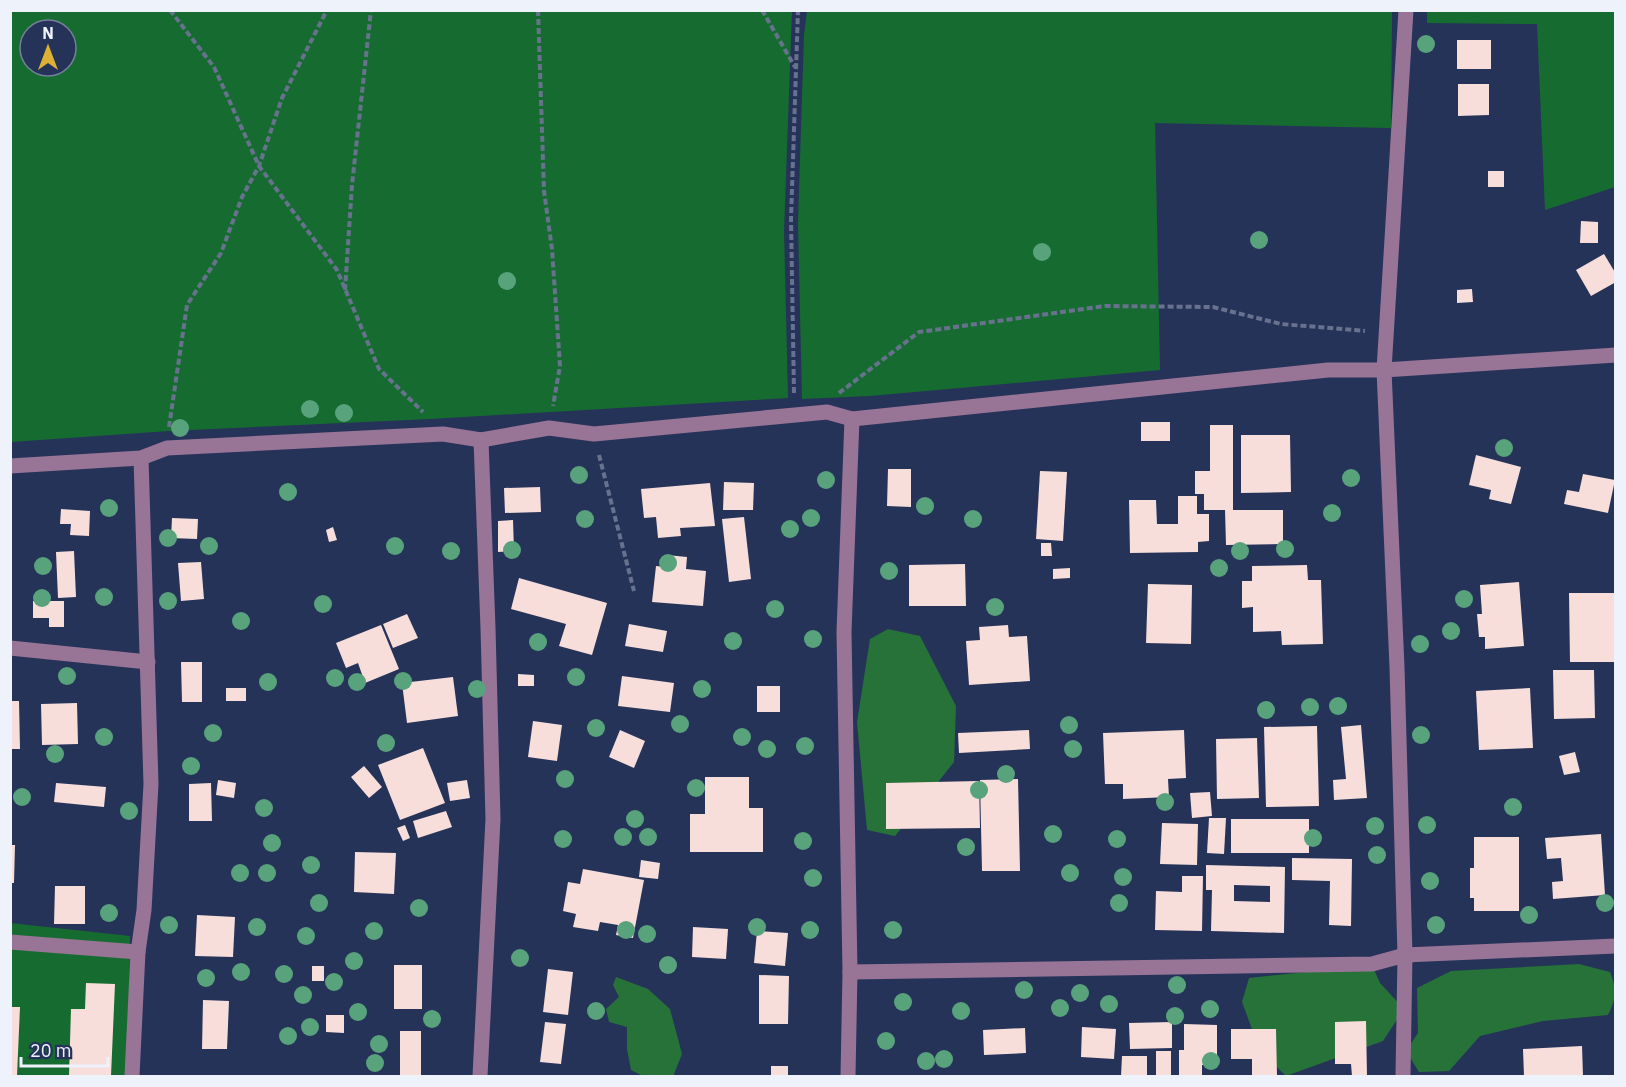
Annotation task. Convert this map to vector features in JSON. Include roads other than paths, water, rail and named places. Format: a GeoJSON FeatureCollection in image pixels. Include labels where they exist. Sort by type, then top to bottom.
{"type":"FeatureCollection","features":[{"type":"Feature","properties":{"kind":"street"},"geometry":{"type":"LineString","coordinates":[[1403,1077],[1405,955],[1397,667],[1384,370],[1406,10]]}},
{"type":"Feature","properties":{"kind":"street"},"geometry":{"type":"LineString","coordinates":[[10,466],[141,458],[166,448],[443,434],[481,440],[549,428],[594,434],[827,412],[852,419],[1328,370],[1384,370],[1616,355]]}},
{"type":"Feature","properties":{"kind":"street"},"geometry":{"type":"LineString","coordinates":[[848,1077],[850,972],[844,632],[852,419]]}},
{"type":"Feature","properties":{"kind":"street"},"geometry":{"type":"LineString","coordinates":[[480,1077],[493,819],[481,440]]}},
{"type":"Feature","properties":{"kind":"street"},"geometry":{"type":"LineString","coordinates":[[132,1077],[138,952],[144,910],[151,784],[141,458]]}},
{"type":"Feature","properties":{"kind":"street"},"geometry":{"type":"LineString","coordinates":[[10,648],[148,662]]}},
{"type":"Feature","properties":{"kind":"street"},"geometry":{"type":"LineString","coordinates":[[10,942],[138,952]]}},
{"type":"Feature","properties":{"kind":"street"},"geometry":{"type":"LineString","coordinates":[[850,972],[1372,964],[1405,955],[1616,946]]}}]}
